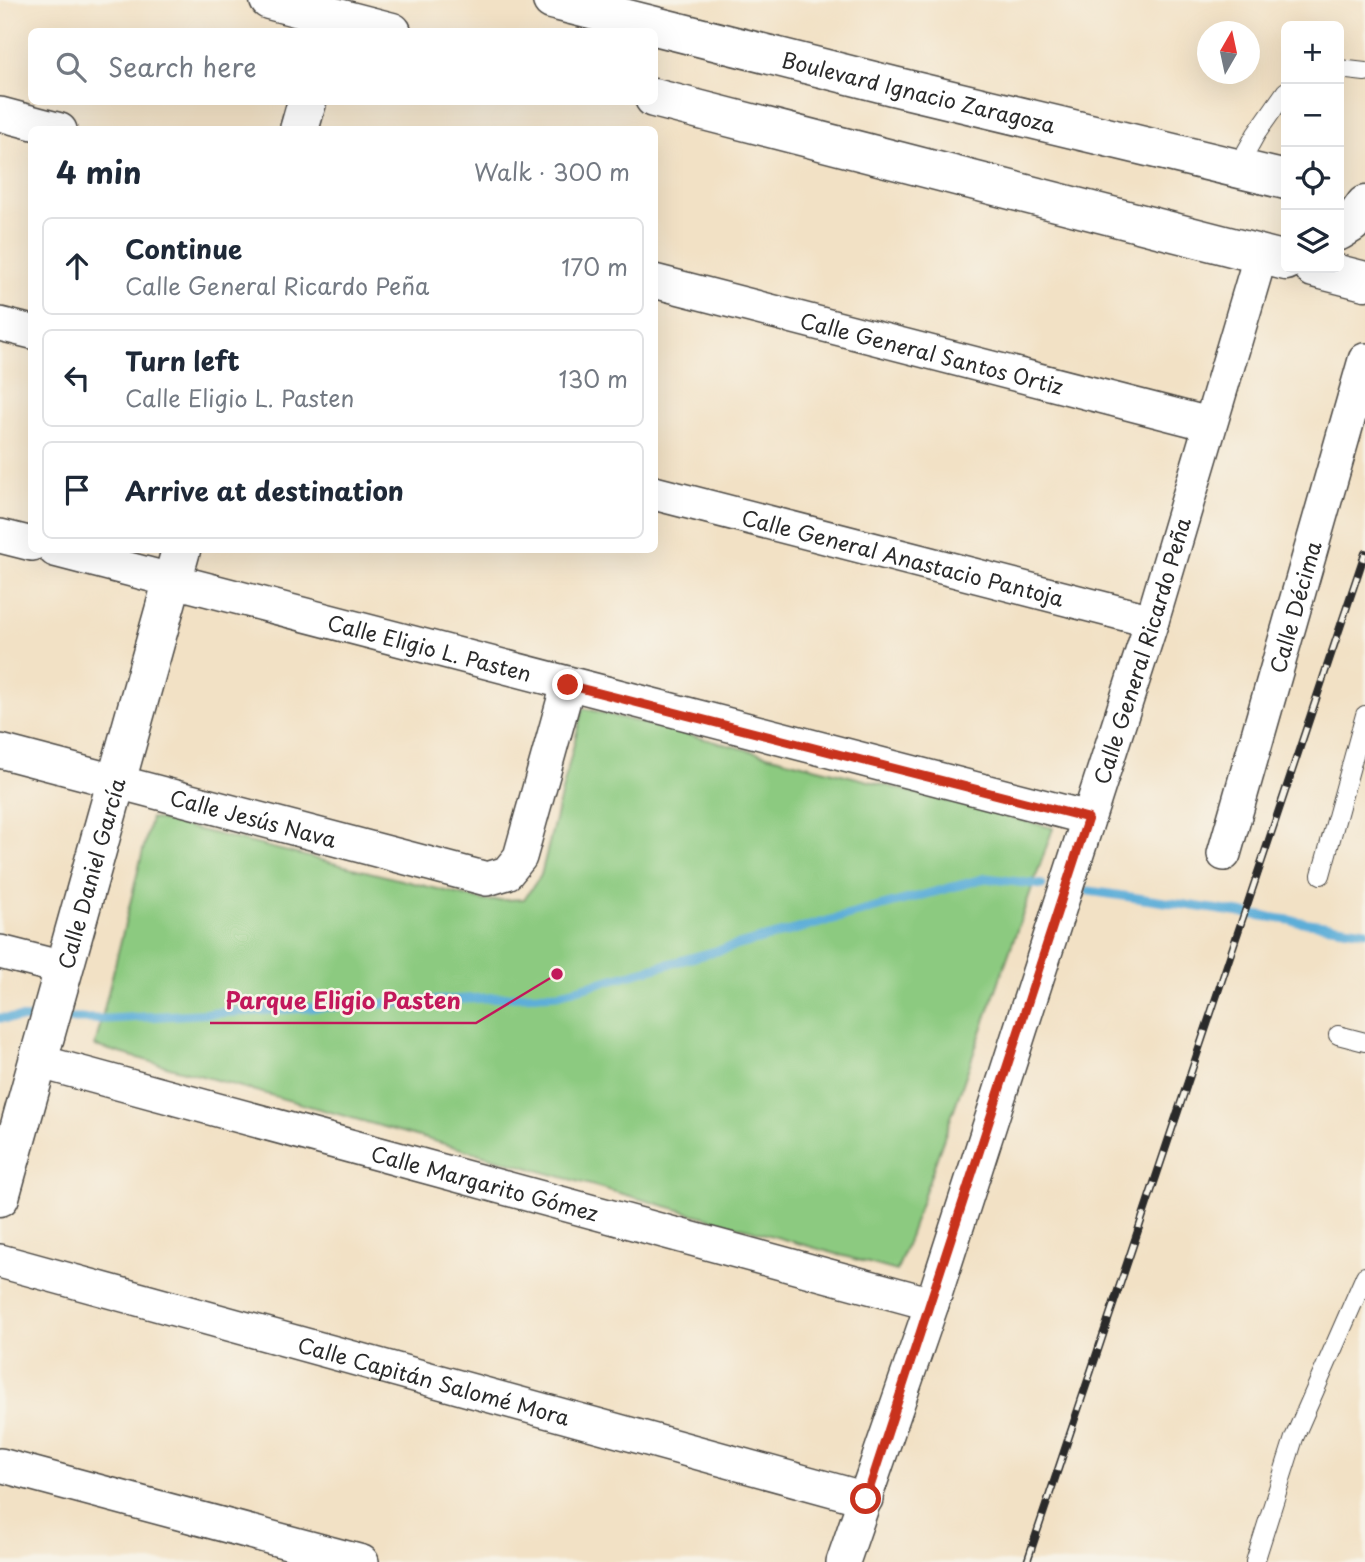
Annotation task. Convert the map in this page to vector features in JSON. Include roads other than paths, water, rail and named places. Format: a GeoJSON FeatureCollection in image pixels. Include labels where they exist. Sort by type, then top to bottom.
{"type":"FeatureCollection","features":[{"type":"Feature","properties":{"kind":"main road"},"geometry":{"type":"LineString","coordinates":[[269,0],[377,28]]}},
{"type":"Feature","properties":{"kind":"main road","name":"Boulevard Ignacio Zaragoza"},"geometry":{"type":"LineString","coordinates":[[552,0],[893,86],[1281,179]]}},
{"type":"Feature","properties":{"kind":"main road"},"geometry":{"type":"LineString","coordinates":[[658,99],[1174,231],[1278,250]]}},
{"type":"Feature","properties":{"kind":"main road"},"geometry":{"type":"LineString","coordinates":[[300,126],[306,105]]}},
{"type":"Feature","properties":{"kind":"main road"},"geometry":{"type":"LineString","coordinates":[[1344,194],[1365,199]]}},
{"type":"Feature","properties":{"kind":"main road"},"geometry":{"type":"LineString","coordinates":[[1344,228],[1352,223],[1365,205]]}},
{"type":"Feature","properties":{"kind":"main road"},"geometry":{"type":"LineString","coordinates":[[1334,273],[1365,281]]}},
{"type":"Feature","properties":{"kind":"main road","name":"Calle Daniel García"},"geometry":{"type":"LineString","coordinates":[[0,1198],[177,564]]}},
{"type":"Feature","properties":{"kind":"street"},"geometry":{"type":"LineString","coordinates":[[0,114],[45,126]]}},
{"type":"Feature","properties":{"kind":"street","name":"Calle General Ricardo Peña"},"geometry":{"type":"LineString","coordinates":[[843,1562],[932,1304],[1152,621],[1209,424],[1278,250]]}},
{"type":"Feature","properties":{"kind":"street","name":"Calle General Santos Ortiz"},"geometry":{"type":"LineString","coordinates":[[658,282],[1209,424]]}},
{"type":"Feature","properties":{"kind":"street"},"geometry":{"type":"LineString","coordinates":[[0,324],[28,331]]}},
{"type":"Feature","properties":{"kind":"street","name":"Calle Décima"},"geometry":{"type":"LineString","coordinates":[[1224,854],[1365,360]]}},
{"type":"Feature","properties":{"kind":"street","name":"Calle General Anastacio Pantoja"},"geometry":{"type":"LineString","coordinates":[[658,494],[1152,621]]}},
{"type":"Feature","properties":{"kind":"street"},"geometry":{"type":"LineString","coordinates":[[0,536],[28,543]]}},
{"type":"Feature","properties":{"kind":"street","name":"Calle Eligio L. Pasten"},"geometry":{"type":"LineString","coordinates":[[81,553],[177,564],[568,685],[1088,818]]}},
{"type":"Feature","properties":{"kind":"street","name":"Calle Jesús Nava"},"geometry":{"type":"LineString","coordinates":[[0,751],[487,879],[507,873],[520,857],[568,685]]}},
{"type":"Feature","properties":{"kind":"street"},"geometry":{"type":"LineString","coordinates":[[0,952],[58,984]]}},
{"type":"Feature","properties":{"kind":"street","name":"Calle Margarito Gómez"},"geometry":{"type":"LineString","coordinates":[[40,1049],[932,1304]]}},
{"type":"Feature","properties":{"kind":"street","name":"Calle Capitán Salomé Mora"},"geometry":{"type":"LineString","coordinates":[[0,1261],[866,1499]]}},
{"type":"Feature","properties":{"kind":"street"},"geometry":{"type":"LineString","coordinates":[[0,1465],[362,1562]]}},
{"type":"Feature","properties":{"kind":"lane"},"geometry":{"type":"LineString","coordinates":[[1344,70],[1365,72]]}},
{"type":"Feature","properties":{"kind":"lane"},"geometry":{"type":"LineString","coordinates":[[1237,169],[1256,134],[1281,98]]}},
{"type":"Feature","properties":{"kind":"lane"},"geometry":{"type":"LineString","coordinates":[[1321,875],[1365,715]]}},
{"type":"Feature","properties":{"kind":"lane"},"geometry":{"type":"LineString","coordinates":[[1338,1035],[1365,1042]]}},
{"type":"Feature","properties":{"kind":"lane"},"geometry":{"type":"LineString","coordinates":[[1255,1562],[1294,1438],[1365,1276]]}},
{"type":"Feature","properties":{"kind":"waterway"},"geometry":{"type":"LineString","coordinates":[[58,1019],[108,1019],[558,994],[986,878],[1042,885]]}},
{"type":"Feature","properties":{"kind":"waterway"},"geometry":{"type":"LineString","coordinates":[[1089,891],[1365,931]]}},
{"type":"Feature","properties":{"kind":"waterway"},"geometry":{"type":"LineString","coordinates":[[0,1018],[40,1019]]}},
{"type":"Feature","properties":{"kind":"railway"},"geometry":{"type":"LineString","coordinates":[[1027,1562],[1365,553]]}},
{"type":"Feature","properties":{"kind":"place","name":"Parque Eligio Pasten"},"geometry":{"type":"Point","coordinates":[557,974]}}]}
